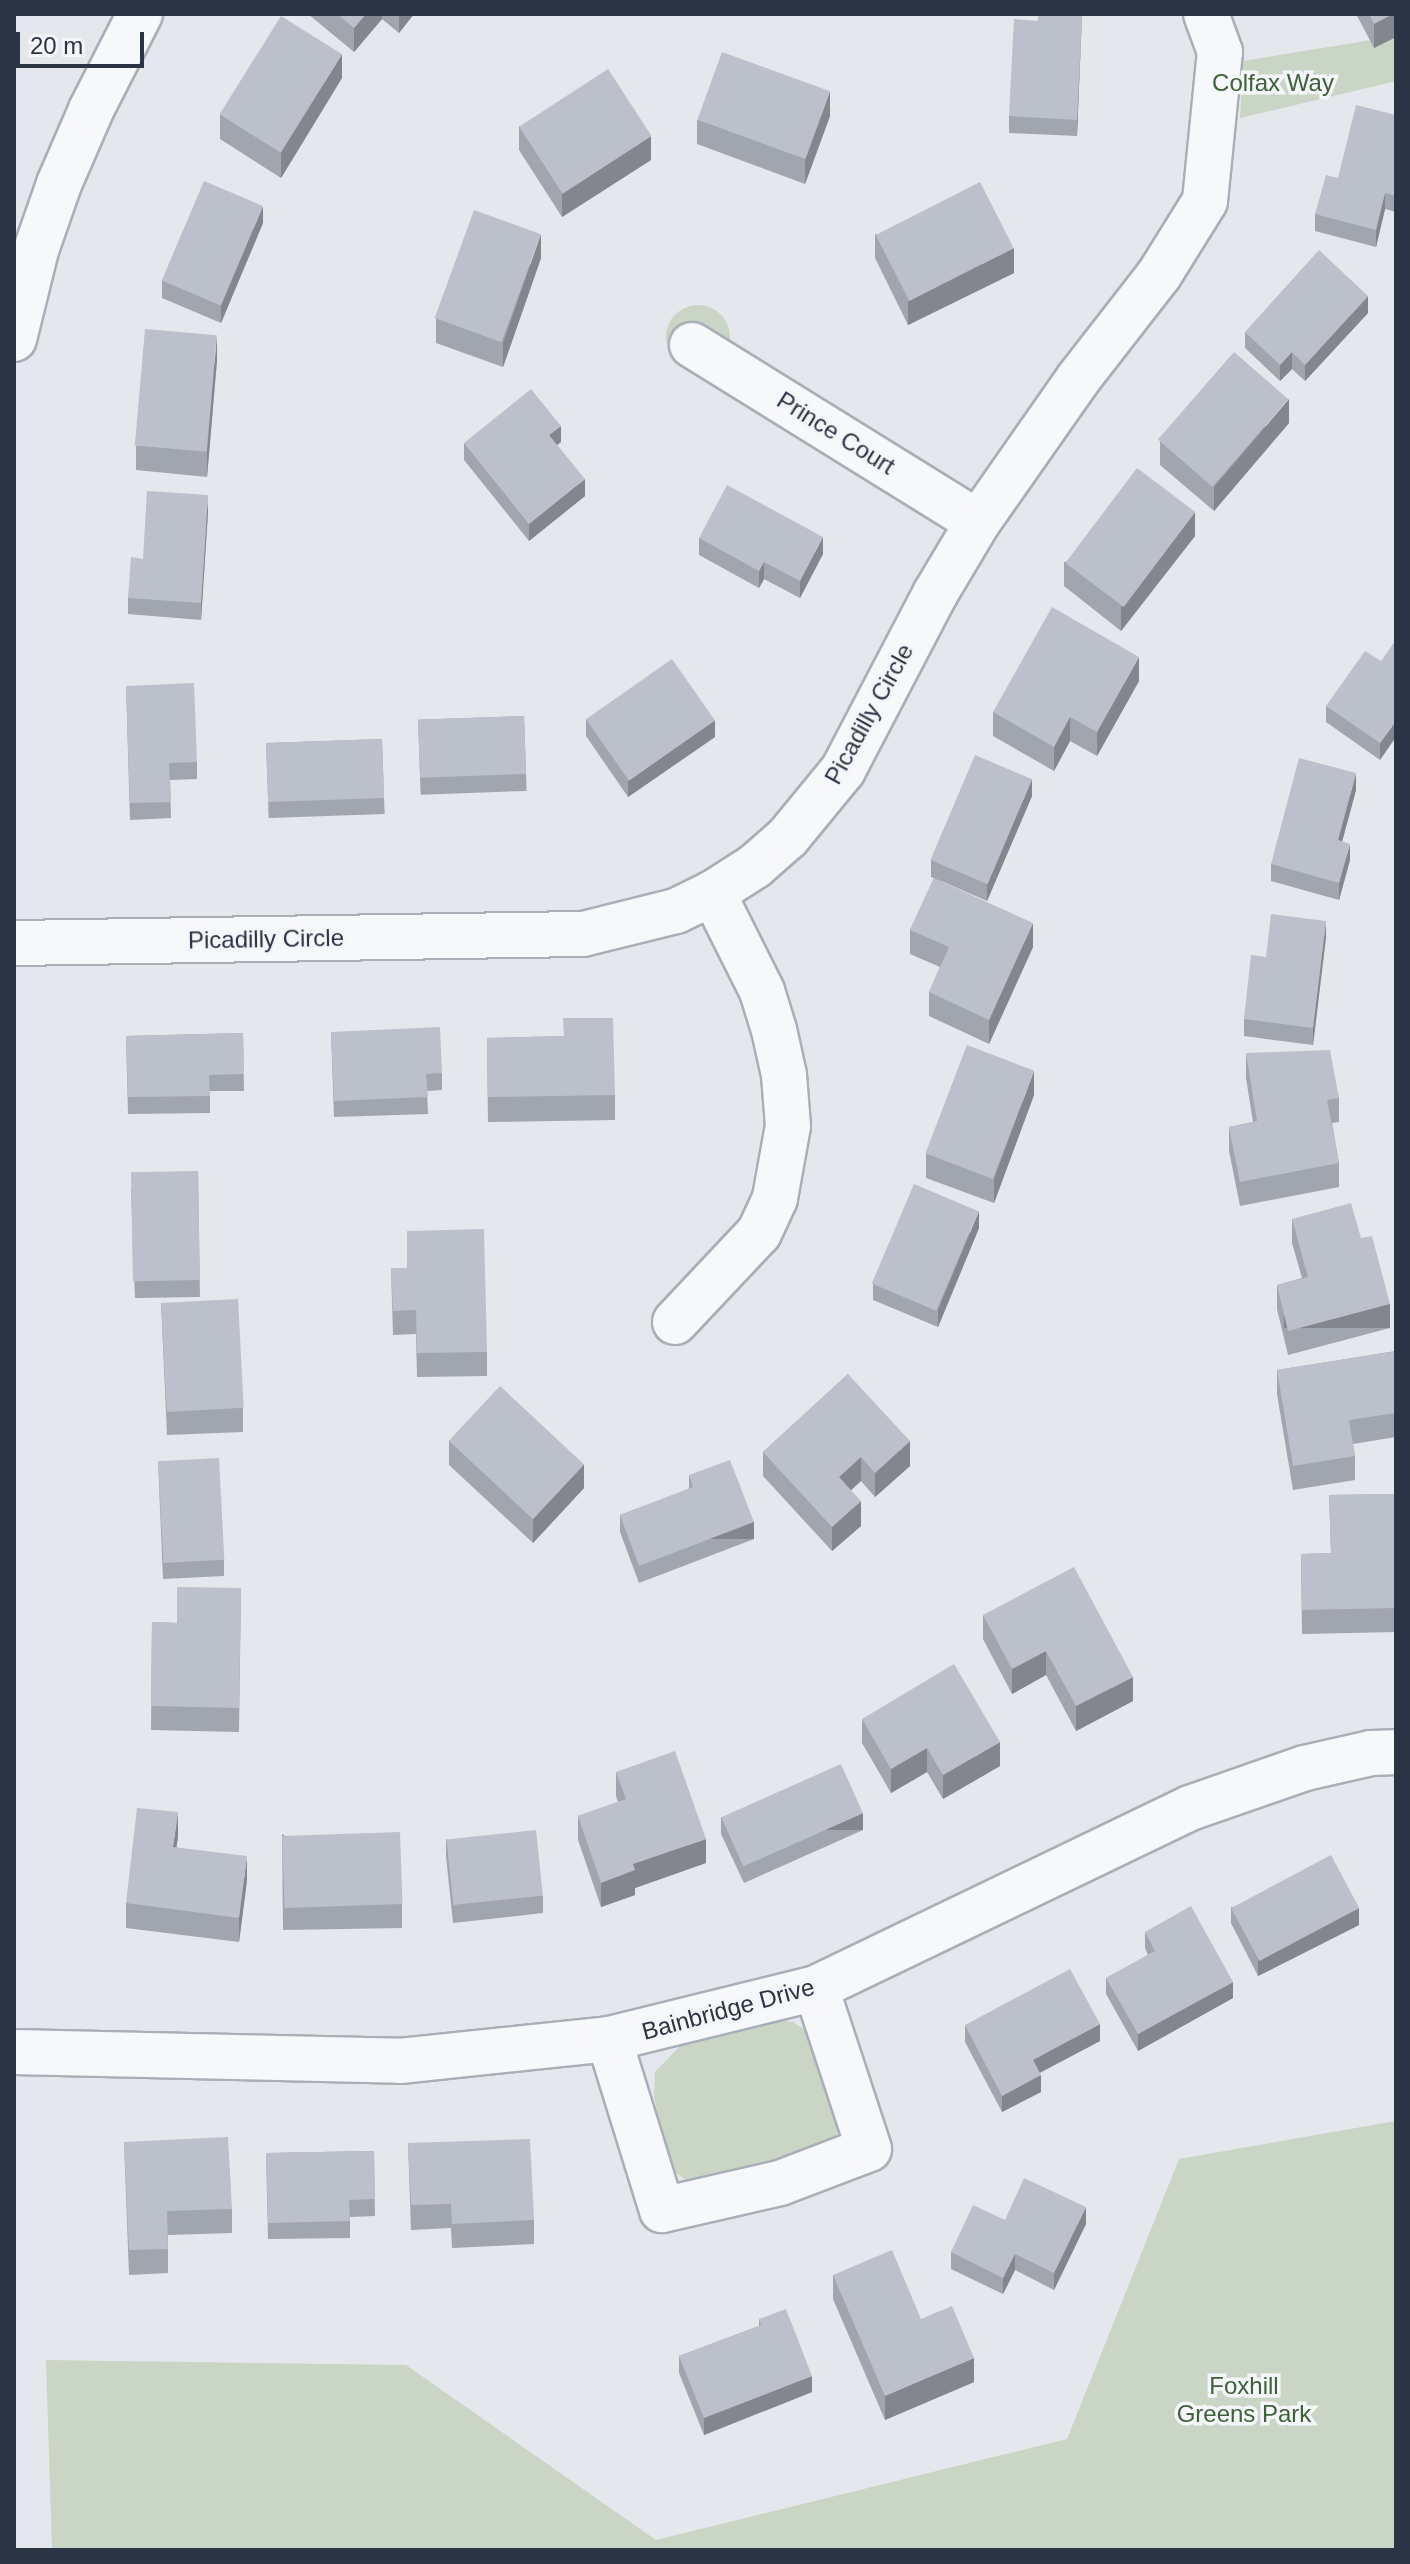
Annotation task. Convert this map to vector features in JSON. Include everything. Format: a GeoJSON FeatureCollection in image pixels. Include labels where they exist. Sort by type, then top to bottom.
{"type":"FeatureCollection","features":[{"type":"Feature","properties":{"kind":"street"},"geometry":{"type":"LineString","coordinates":[[14,339],[36,250],[59,184],[97,97],[140,14]]}},
{"type":"Feature","properties":{"kind":"street","name":"Picadilly Circle"},"geometry":{"type":"LineString","coordinates":[[14,943],[583,934],[676,911],[713,893],[755,866],[788,837],[843,770],[935,594],[978,522],[1078,379],[1159,275],[1205,201],[1220,52],[1206,14]]}},
{"type":"Feature","properties":{"kind":"street","name":"Prince Court"},"geometry":{"type":"LineString","coordinates":[[692,345],[978,522]]}},
{"type":"Feature","properties":{"kind":"street"},"geometry":{"type":"LineString","coordinates":[[675,1322],[759,1233],[775,1198],[788,1126],[784,1075],[762,991],[713,893]]}},
{"type":"Feature","properties":{"kind":"street","name":"Bainbridge Drive"},"geometry":{"type":"LineString","coordinates":[[14,2052],[400,2061],[609,2039],[816,1988],[1190,1808],[1253,1783],[1305,1768],[1371,1753],[1396,1752]]}},
{"type":"Feature","properties":{"kind":"street"},"geometry":{"type":"LineString","coordinates":[[609,2039],[662,2210],[780,2183],[869,2149],[816,1988]]}},
{"type":"Feature","properties":{"kind":"green space","name":"Colfax Way"},"geometry":{"type":"Polygon","coordinates":[[[1396,36],[1396,81],[1240,118],[1243,61],[1396,36]]]}},
{"type":"Feature","properties":{"kind":"green space"},"geometry":{"type":"Polygon","coordinates":[[[698,305],[710,307],[721,314],[728,325],[728,349],[721,360],[710,367],[698,369],[686,367],[675,360],[668,349],[666,337],[668,325],[675,314],[686,307],[698,305]]]}},
{"type":"Feature","properties":{"kind":"green space"},"geometry":{"type":"Polygon","coordinates":[[[771,2020],[793,2022],[804,2029],[817,2046],[840,2126],[833,2142],[707,2184],[688,2181],[673,2171],[666,2158],[654,2096],[655,2072],[682,2044],[771,2020]]]}},
{"type":"Feature","properties":{"kind":"green space","name":"Foxhill Greens Park"},"geometry":{"type":"Polygon","coordinates":[[[1396,2121],[1396,2550],[52,2550],[46,2360],[406,2365],[656,2540],[1067,2439],[1179,2159],[1396,2121]]]}},
{"type":"Feature","properties":{"kind":"building"},"geometry":{"type":"Polygon","coordinates":[[[337,14],[366,14],[354,28],[337,14]]]}},
{"type":"Feature","properties":{"kind":"building"},"geometry":{"type":"Polygon","coordinates":[[[1038,14],[1082,14],[1077,120],[1009,116],[1014,19],[1038,21],[1038,14]]]}},
{"type":"Feature","properties":{"kind":"building"},"geometry":{"type":"Polygon","coordinates":[[[1369,14],[1393,14],[1374,24],[1369,14]]]}},
{"type":"Feature","properties":{"kind":"building"},"geometry":{"type":"Polygon","coordinates":[[[281,16],[342,54],[281,153],[220,114],[281,16]]]}},
{"type":"Feature","properties":{"kind":"building"},"geometry":{"type":"Polygon","coordinates":[[[722,52],[830,91],[805,159],[697,120],[722,52]]]}},
{"type":"Feature","properties":{"kind":"building"},"geometry":{"type":"Polygon","coordinates":[[[608,69],[652,136],[563,194],[519,127],[608,69]]]}},
{"type":"Feature","properties":{"kind":"building"},"geometry":{"type":"Polygon","coordinates":[[[1356,105],[1396,115],[1396,196],[1385,193],[1376,230],[1315,214],[1326,175],[1338,178],[1356,105]]]}},
{"type":"Feature","properties":{"kind":"building"},"geometry":{"type":"Polygon","coordinates":[[[204,181],[263,206],[221,305],[162,280],[204,181]]]}},
{"type":"Feature","properties":{"kind":"building"},"geometry":{"type":"Polygon","coordinates":[[[980,182],[1014,248],[909,301],[876,235],[980,182]]]}},
{"type":"Feature","properties":{"kind":"building"},"geometry":{"type":"Polygon","coordinates":[[[474,210],[541,234],[501,342],[435,318],[474,210]]]}},
{"type":"Feature","properties":{"kind":"building"},"geometry":{"type":"Polygon","coordinates":[[[1319,250],[1368,296],[1305,365],[1292,352],[1280,365],[1245,332],[1319,250]]]}},
{"type":"Feature","properties":{"kind":"building"},"geometry":{"type":"Polygon","coordinates":[[[145,329],[217,335],[207,452],[135,446],[145,329]]]}},
{"type":"Feature","properties":{"kind":"building"},"geometry":{"type":"Polygon","coordinates":[[[1234,352],[1288,399],[1212,487],[1158,440],[1234,352]]]}},
{"type":"Feature","properties":{"kind":"building"},"geometry":{"type":"Polygon","coordinates":[[[531,389],[561,426],[549,435],[585,479],[529,524],[464,443],[531,389]]]}},
{"type":"Feature","properties":{"kind":"building"},"geometry":{"type":"Polygon","coordinates":[[[1137,468],[1195,512],[1124,607],[1065,563],[1137,468]]]}},
{"type":"Feature","properties":{"kind":"building"},"geometry":{"type":"Polygon","coordinates":[[[727,485],[823,537],[800,581],[764,562],[759,571],[699,538],[727,485]]]}},
{"type":"Feature","properties":{"kind":"building"},"geometry":{"type":"Polygon","coordinates":[[[147,491],[208,495],[201,603],[128,598],[131,557],[143,559],[147,491]]]}},
{"type":"Feature","properties":{"kind":"building"},"geometry":{"type":"Polygon","coordinates":[[[1052,607],[1139,657],[1097,732],[1070,717],[1054,747],[993,712],[1052,607]]]}},
{"type":"Feature","properties":{"kind":"building"},"geometry":{"type":"Polygon","coordinates":[[[1396,640],[1396,721],[1380,743],[1326,706],[1365,651],[1381,661],[1396,640]]]}},
{"type":"Feature","properties":{"kind":"building"},"geometry":{"type":"Polygon","coordinates":[[[672,659],[715,720],[629,781],[586,719],[672,659]]]}},
{"type":"Feature","properties":{"kind":"building"},"geometry":{"type":"Polygon","coordinates":[[[194,683],[197,762],[169,763],[171,802],[130,803],[126,686],[194,683]]]}},
{"type":"Feature","properties":{"kind":"building"},"geometry":{"type":"Polygon","coordinates":[[[524,716],[526,774],[420,778],[418,720],[524,716]]]}},
{"type":"Feature","properties":{"kind":"building"},"geometry":{"type":"Polygon","coordinates":[[[382,739],[384,798],[268,802],[266,743],[382,739]]]}},
{"type":"Feature","properties":{"kind":"building"},"geometry":{"type":"Polygon","coordinates":[[[975,755],[1032,779],[988,884],[930,860],[975,755]]]}},
{"type":"Feature","properties":{"kind":"building"},"geometry":{"type":"Polygon","coordinates":[[[1299,758],[1356,773],[1338,840],[1350,844],[1339,883],[1271,864],[1299,758]]]}},
{"type":"Feature","properties":{"kind":"building"},"geometry":{"type":"Polygon","coordinates":[[[934,878],[1033,923],[989,1020],[929,992],[949,947],[910,930],[934,878]]]}},
{"type":"Feature","properties":{"kind":"building"},"geometry":{"type":"Polygon","coordinates":[[[1271,914],[1326,921],[1313,1028],[1244,1019],[1251,955],[1266,957],[1271,914]]]}},
{"type":"Feature","properties":{"kind":"building"},"geometry":{"type":"Polygon","coordinates":[[[563,1018],[613,1018],[615,1095],[488,1097],[487,1038],[564,1036],[563,1018]]]}},
{"type":"Feature","properties":{"kind":"building"},"geometry":{"type":"Polygon","coordinates":[[[440,1027],[442,1073],[426,1074],[428,1097],[334,1101],[331,1032],[440,1027]]]}},
{"type":"Feature","properties":{"kind":"building"},"geometry":{"type":"Polygon","coordinates":[[[243,1033],[244,1074],[209,1075],[210,1096],[128,1097],[126,1036],[243,1033]]]}},
{"type":"Feature","properties":{"kind":"building"},"geometry":{"type":"Polygon","coordinates":[[[967,1045],[1034,1071],[993,1179],[925,1153],[967,1045]]]}},
{"type":"Feature","properties":{"kind":"building"},"geometry":{"type":"Polygon","coordinates":[[[1330,1050],[1339,1098],[1327,1100],[1339,1163],[1240,1182],[1229,1127],[1257,1121],[1246,1053],[1330,1050]]]}},
{"type":"Feature","properties":{"kind":"building"},"geometry":{"type":"Polygon","coordinates":[[[198,1171],[200,1280],[133,1281],[131,1172],[198,1171]]]}},
{"type":"Feature","properties":{"kind":"building"},"geometry":{"type":"Polygon","coordinates":[[[914,1184],[978,1211],[936,1311],[872,1283],[914,1184]]]}},
{"type":"Feature","properties":{"kind":"building"},"geometry":{"type":"Polygon","coordinates":[[[1351,1203],[1361,1238],[1372,1236],[1390,1304],[1288,1331],[1277,1285],[1308,1277],[1292,1219],[1351,1203]]]}},
{"type":"Feature","properties":{"kind":"building"},"geometry":{"type":"Polygon","coordinates":[[[484,1229],[487,1352],[417,1353],[416,1310],[393,1311],[391,1268],[407,1268],[407,1231],[484,1229]]]}},
{"type":"Feature","properties":{"kind":"building"},"geometry":{"type":"Polygon","coordinates":[[[238,1299],[244,1408],[167,1412],[161,1303],[238,1299]]]}},
{"type":"Feature","properties":{"kind":"building"},"geometry":{"type":"Polygon","coordinates":[[[1396,1351],[1396,1413],[1349,1420],[1355,1456],[1293,1466],[1277,1370],[1396,1351]]]}},
{"type":"Feature","properties":{"kind":"building"},"geometry":{"type":"Polygon","coordinates":[[[848,1374],[910,1441],[875,1473],[861,1457],[839,1477],[861,1501],[832,1527],[763,1452],[848,1374]]]}},
{"type":"Feature","properties":{"kind":"building"},"geometry":{"type":"Polygon","coordinates":[[[500,1386],[584,1464],[533,1519],[449,1441],[500,1386]]]}},
{"type":"Feature","properties":{"kind":"building"},"geometry":{"type":"Polygon","coordinates":[[[219,1458],[224,1560],[163,1563],[158,1461],[219,1458]]]}},
{"type":"Feature","properties":{"kind":"building"},"geometry":{"type":"Polygon","coordinates":[[[730,1460],[754,1522],[639,1566],[620,1515],[693,1487],[689,1475],[730,1460]]]}},
{"type":"Feature","properties":{"kind":"building"},"geometry":{"type":"Polygon","coordinates":[[[1396,1494],[1396,1608],[1302,1610],[1301,1554],[1331,1553],[1329,1495],[1396,1494]]]}},
{"type":"Feature","properties":{"kind":"building"},"geometry":{"type":"Polygon","coordinates":[[[1074,1567],[1133,1677],[1076,1706],[1046,1651],[1012,1669],[983,1615],[1074,1567]]]}},
{"type":"Feature","properties":{"kind":"building"},"geometry":{"type":"Polygon","coordinates":[[[177,1587],[241,1588],[239,1708],[151,1706],[152,1622],[177,1623],[177,1587]]]}},
{"type":"Feature","properties":{"kind":"building"},"geometry":{"type":"Polygon","coordinates":[[[954,1664],[1000,1742],[943,1775],[927,1748],[891,1769],[862,1719],[954,1664]]]}},
{"type":"Feature","properties":{"kind":"building"},"geometry":{"type":"Polygon","coordinates":[[[675,1751],[706,1839],[633,1864],[635,1870],[601,1883],[578,1816],[626,1799],[616,1772],[675,1751]]]}},
{"type":"Feature","properties":{"kind":"building"},"geometry":{"type":"Polygon","coordinates":[[[841,1764],[863,1813],[743,1867],[721,1817],[841,1764]]]}},
{"type":"Feature","properties":{"kind":"building"},"geometry":{"type":"Polygon","coordinates":[[[137,1808],[178,1812],[173,1847],[247,1856],[239,1918],[126,1903],[137,1808]]]}},
{"type":"Feature","properties":{"kind":"building"},"geometry":{"type":"Polygon","coordinates":[[[536,1830],[543,1896],[453,1905],[446,1839],[536,1830]]]}},
{"type":"Feature","properties":{"kind":"building"},"geometry":{"type":"Polygon","coordinates":[[[400,1832],[403,1904],[285,1908],[282,1836],[400,1832]]]}},
{"type":"Feature","properties":{"kind":"building"},"geometry":{"type":"Polygon","coordinates":[[[1331,1855],[1359,1908],[1259,1961],[1231,1908],[1331,1855]]]}},
{"type":"Feature","properties":{"kind":"building"},"geometry":{"type":"Polygon","coordinates":[[[1191,1906],[1233,1982],[1138,2034],[1106,1978],[1155,1951],[1145,1932],[1191,1906]]]}},
{"type":"Feature","properties":{"kind":"building"},"geometry":{"type":"Polygon","coordinates":[[[1070,1969],[1100,2024],[1033,2060],[1041,2075],[1002,2096],[965,2025],[1070,1969]]]}},
{"type":"Feature","properties":{"kind":"building"},"geometry":{"type":"Polygon","coordinates":[[[228,2137],[232,2209],[167,2211],[168,2249],[129,2250],[124,2142],[228,2137]]]}},
{"type":"Feature","properties":{"kind":"building"},"geometry":{"type":"Polygon","coordinates":[[[530,2139],[534,2220],[452,2224],[451,2204],[411,2205],[408,2143],[530,2139]]]}},
{"type":"Feature","properties":{"kind":"building"},"geometry":{"type":"Polygon","coordinates":[[[374,2151],[375,2199],[349,2200],[350,2221],[268,2223],[266,2153],[374,2151]]]}},
{"type":"Feature","properties":{"kind":"building"},"geometry":{"type":"Polygon","coordinates":[[[1024,2178],[1086,2207],[1054,2273],[1015,2254],[1003,2278],[951,2252],[973,2205],[1005,2220],[1024,2178]]]}},
{"type":"Feature","properties":{"kind":"building"},"geometry":{"type":"Polygon","coordinates":[[[892,2250],[921,2319],[952,2306],[974,2358],[885,2396],[833,2275],[892,2250]]]}},
{"type":"Feature","properties":{"kind":"building"},"geometry":{"type":"Polygon","coordinates":[[[786,2309],[812,2376],[704,2418],[679,2356],[761,2325],[759,2319],[786,2309]]]}}]}
